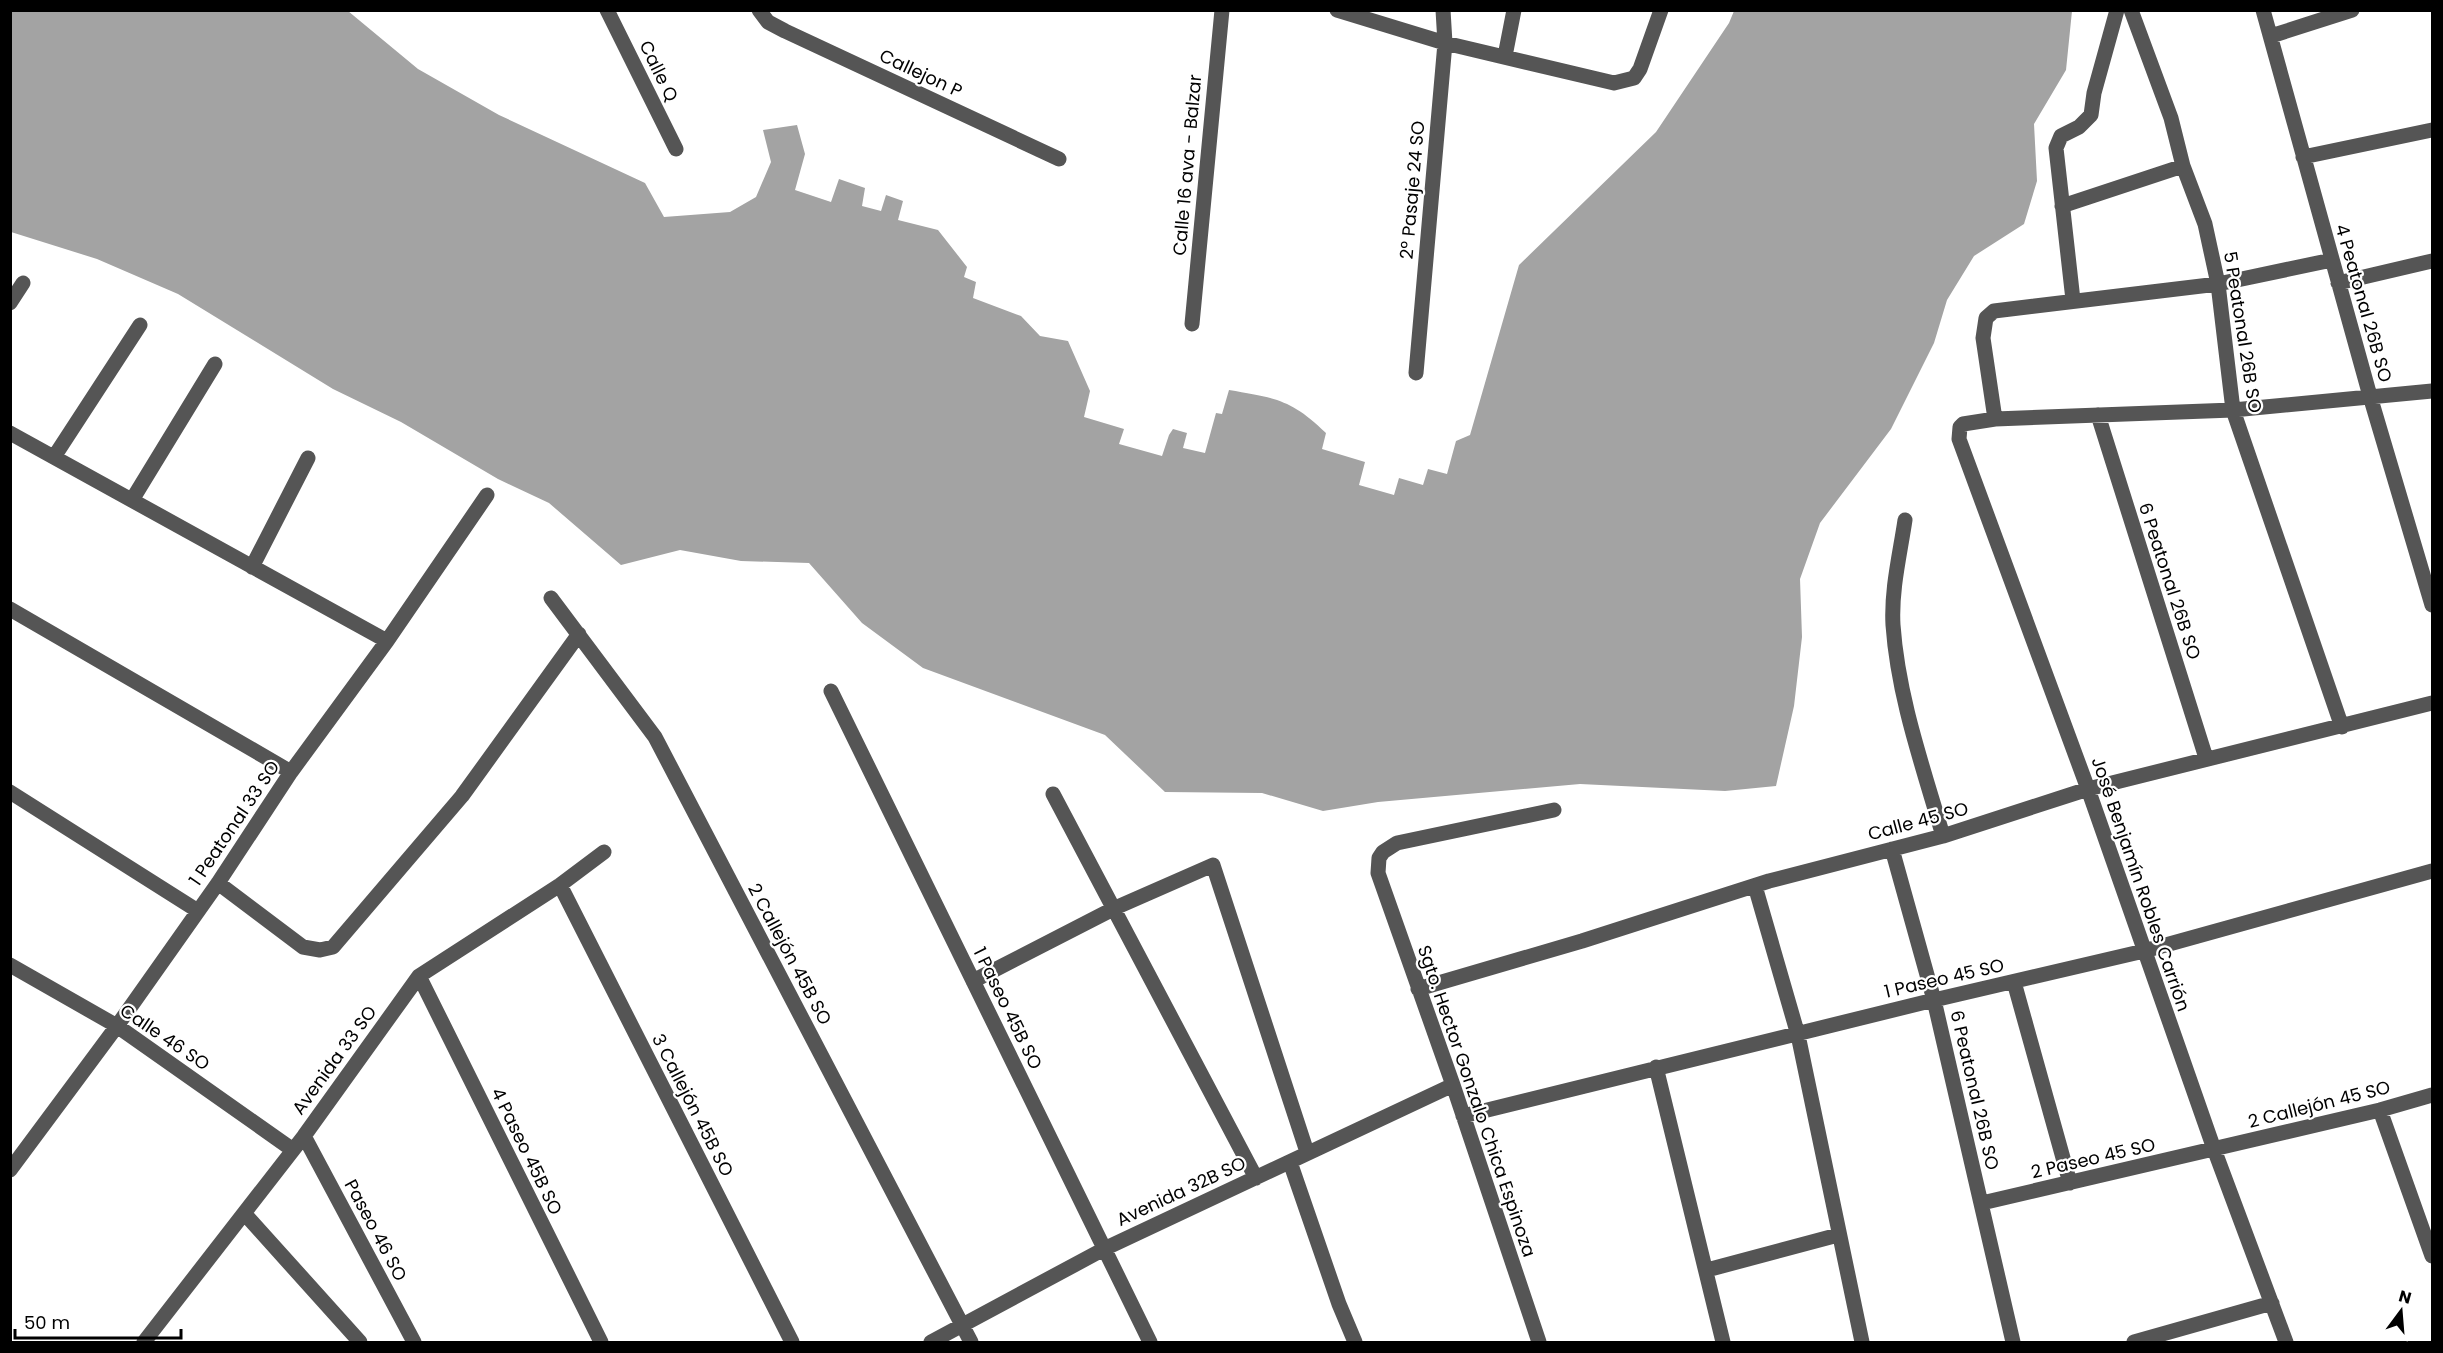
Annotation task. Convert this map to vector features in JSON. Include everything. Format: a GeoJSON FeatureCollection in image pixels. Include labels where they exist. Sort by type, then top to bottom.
{"type":"FeatureCollection","features":[{"type":"Feature","properties":{"kind":"street","name":"Calle Q"},"geometry":{"type":"LineString","coordinates":[[607,10],[676,149]]}},
{"type":"Feature","properties":{"kind":"street","name":"Calle 16 ava - Balzar"},"geometry":{"type":"LineString","coordinates":[[1192,324],[1222,10]]}},
{"type":"Feature","properties":{"kind":"street"},"geometry":{"type":"LineString","coordinates":[[1337,10],[1445,43],[1614,83],[1634,78],[1640,69],[1661,10]]}},
{"type":"Feature","properties":{"kind":"street","name":"2º Pasaje 24 SO"},"geometry":{"type":"LineString","coordinates":[[1416,373],[1445,43],[1443,10]]}},
{"type":"Feature","properties":{"kind":"street"},"geometry":{"type":"LineString","coordinates":[[1505,56],[1514,10]]}},
{"type":"Feature","properties":{"kind":"street"},"geometry":{"type":"LineString","coordinates":[[2073,300],[2056,148],[2061,136],[2079,128],[2091,115],[2112,25],[2118,10]]}},
{"type":"Feature","properties":{"kind":"street","name":"5 Peatonal 26B SO"},"geometry":{"type":"LineString","coordinates":[[2131,10],[2171,118],[2183,166],[2205,224],[2218,284],[2233,410],[2342,727]]}},
{"type":"Feature","properties":{"kind":"street","name":"4 Peatonal 26B SO"},"geometry":{"type":"LineString","coordinates":[[2263,10],[2370,396],[2433,605]]}},
{"type":"Feature","properties":{"kind":"street"},"geometry":{"type":"LineString","coordinates":[[2271,36],[2352,10]]}},
{"type":"Feature","properties":{"kind":"street","name":"Callejon P"},"geometry":{"type":"LineString","coordinates":[[764,16],[785,31],[1059,159]]}},
{"type":"Feature","properties":{"kind":"street"},"geometry":{"type":"LineString","coordinates":[[2303,157],[2433,130]]}},
{"type":"Feature","properties":{"kind":"street"},"geometry":{"type":"LineString","coordinates":[[2062,206],[2183,166]]}},
{"type":"Feature","properties":{"kind":"street"},"geometry":{"type":"LineString","coordinates":[[2332,260],[2218,284],[1994,311],[1986,318],[1983,338],[1995,419],[2233,410],[2433,391]]}},
{"type":"Feature","properties":{"kind":"street"},"geometry":{"type":"LineString","coordinates":[[2338,283],[2433,261]]}},
{"type":"Feature","properties":{"kind":"street"},"geometry":{"type":"LineString","coordinates":[[10,303],[23,283]]}},
{"type":"Feature","properties":{"kind":"street"},"geometry":{"type":"LineString","coordinates":[[54,457],[140,324]]}},
{"type":"Feature","properties":{"kind":"street"},"geometry":{"type":"LineString","coordinates":[[132,500],[215,364]]}},
{"type":"Feature","properties":{"kind":"street","name":"6 Peatonal 26B SO"},"geometry":{"type":"LineString","coordinates":[[2098,415],[2206,758]]}},
{"type":"Feature","properties":{"kind":"street","name":"José Benjamín Robles Carrión"},"geometry":{"type":"LineString","coordinates":[[1995,419],[1963,424],[1960,427],[1959,439],[2088,789],[2214,1149],[2286,1342]]}},
{"type":"Feature","properties":{"kind":"street"},"geometry":{"type":"LineString","coordinates":[[10,433],[387,641]]}},
{"type":"Feature","properties":{"kind":"street"},"geometry":{"type":"LineString","coordinates":[[252,567],[308,458]]}},
{"type":"Feature","properties":{"kind":"street","name":"1 Peatonal 33 SO"},"geometry":{"type":"LineString","coordinates":[[10,1170],[117,1026],[218,883],[291,772],[387,641],[487,495]]}},
{"type":"Feature","properties":{"kind":"street"},"geometry":{"type":"LineString","coordinates":[[1905,520],[1894,592],[1893,624],[1896,655],[1904,701],[1943,836]]}},
{"type":"Feature","properties":{"kind":"street","name":"2 Callejón 45B SO"},"geometry":{"type":"LineString","coordinates":[[551,598],[655,737],[971,1342]]}},
{"type":"Feature","properties":{"kind":"street"},"geometry":{"type":"LineString","coordinates":[[10,609],[291,772]]}},
{"type":"Feature","properties":{"kind":"street"},"geometry":{"type":"LineString","coordinates":[[218,883],[303,947],[320,950],[333,947],[462,796],[579,634]]}},
{"type":"Feature","properties":{"kind":"street","name":"1 Paseo 45B SO"},"geometry":{"type":"LineString","coordinates":[[831,691],[1150,1342]]}},
{"type":"Feature","properties":{"kind":"street","name":"Calle 45 SO"},"geometry":{"type":"LineString","coordinates":[[1418,989],[1582,941],[1755,886],[1943,836],[2088,789],[2433,703]]}},
{"type":"Feature","properties":{"kind":"street"},"geometry":{"type":"LineString","coordinates":[[10,792],[198,911]]}},
{"type":"Feature","properties":{"kind":"street"},"geometry":{"type":"LineString","coordinates":[[1053,794],[1256,1178]]}},
{"type":"Feature","properties":{"kind":"street","name":"Sgto. Hector Gonzalo Chica Espinoza"},"geometry":{"type":"LineString","coordinates":[[1539,1342],[1453,1085],[1378,873],[1379,858],[1383,852],[1397,843],[1554,810]]}},
{"type":"Feature","properties":{"kind":"street","name":"6 Peatonal 26B SO"},"geometry":{"type":"LineString","coordinates":[[1892,849],[1934,1000],[2013,1342]]}},
{"type":"Feature","properties":{"kind":"street","name":"Avenida 33 SO"},"geometry":{"type":"LineString","coordinates":[[151,1340],[244,1213],[304,1136],[419,976],[560,885],[604,852]]}},
{"type":"Feature","properties":{"kind":"street"},"geometry":{"type":"LineString","coordinates":[[973,981],[1115,908],[1213,865],[1307,1152]]}},
{"type":"Feature","properties":{"kind":"street","name":"1 Paseo 45 SO"},"geometry":{"type":"LineString","coordinates":[[1463,1116],[1656,1067],[2144,951],[2433,871]]}},
{"type":"Feature","properties":{"kind":"street","name":"3 Callejón 45B SO"},"geometry":{"type":"LineString","coordinates":[[560,885],[792,1342]]}},
{"type":"Feature","properties":{"kind":"street"},"geometry":{"type":"LineString","coordinates":[[1755,886],[1798,1035],[1862,1342]]}},
{"type":"Feature","properties":{"kind":"street","name":"Calle 46 SO"},"geometry":{"type":"LineString","coordinates":[[10,965],[117,1026],[293,1150]]}},
{"type":"Feature","properties":{"kind":"street","name":"4 Paseo 45B SO"},"geometry":{"type":"LineString","coordinates":[[419,976],[601,1342]]}},
{"type":"Feature","properties":{"kind":"street"},"geometry":{"type":"LineString","coordinates":[[2014,982],[2070,1183]]}},
{"type":"Feature","properties":{"kind":"street"},"geometry":{"type":"LineString","coordinates":[[1656,1067],[1723,1342]]}},
{"type":"Feature","properties":{"kind":"street","name":"Avenida 32B SO"},"geometry":{"type":"LineString","coordinates":[[931,1342],[963,1327],[1104,1249],[1453,1085]]}},
{"type":"Feature","properties":{"kind":"street","name":"2 Callejón 45 SO"},"geometry":{"type":"LineString","coordinates":[[2214,1149],[2380,1110],[2433,1095]]}},
{"type":"Feature","properties":{"kind":"street"},"geometry":{"type":"LineString","coordinates":[[2380,1110],[2433,1256]]}},
{"type":"Feature","properties":{"kind":"street","name":"Paseo 46 SO"},"geometry":{"type":"LineString","coordinates":[[304,1136],[414,1342]]}},
{"type":"Feature","properties":{"kind":"street","name":"2 Paseo 45 SO"},"geometry":{"type":"LineString","coordinates":[[1982,1203],[2214,1149]]}},
{"type":"Feature","properties":{"kind":"street"},"geometry":{"type":"LineString","coordinates":[[1290,1162],[1355,1342]]}},
{"type":"Feature","properties":{"kind":"street"},"geometry":{"type":"LineString","coordinates":[[244,1213],[360,1342]]}},
{"type":"Feature","properties":{"kind":"street"},"geometry":{"type":"LineString","coordinates":[[1707,1270],[1838,1235]]}},
{"type":"Feature","properties":{"kind":"street"},"geometry":{"type":"LineString","coordinates":[[2134,1342],[2272,1303]]}},
{"type":"Feature","properties":{"kind":"shaded area"},"geometry":{"type":"Polygon","coordinates":[[[11,10],[348,11],[418,69],[499,115],[645,183],[664,217],[730,212],[756,197],[771,162],[763,130],[797,125],[805,154],[795,190],[831,202],[839,179],[865,188],[862,206],[881,211],[886,195],[903,201],[898,220],[938,230],[967,267],[964,277],[976,282],[973,298],[1021,316],[1040,336],[1068,341],[1090,391],[1084,417],[1124,429],[1119,444],[1162,456],[1173,429],[1187,433],[1183,448],[1205,453],[1216,413],[1222,414],[1229,390],[1271,398],[1303,413],[1326,433],[1322,449],[1365,462],[1359,485],[1394,495],[1399,478],[1423,485],[1428,469],[1447,474],[1456,441],[1470,435],[1519,265],[1656,132],[1729,23],[1734,11],[2072,11],[2066,70],[2034,124],[2037,181],[2024,224],[1974,256],[1947,300],[1934,343],[1891,429],[1820,523],[1800,579],[1802,637],[1794,706],[1776,786],[1725,791],[1580,784],[1378,802],[1323,811],[1262,793],[1165,792],[1105,735],[923,668],[862,623],[809,563],[741,561],[680,550],[621,565],[549,503],[498,479],[401,422],[333,389],[178,294],[97,259],[11,232],[11,10]]]}}]}
